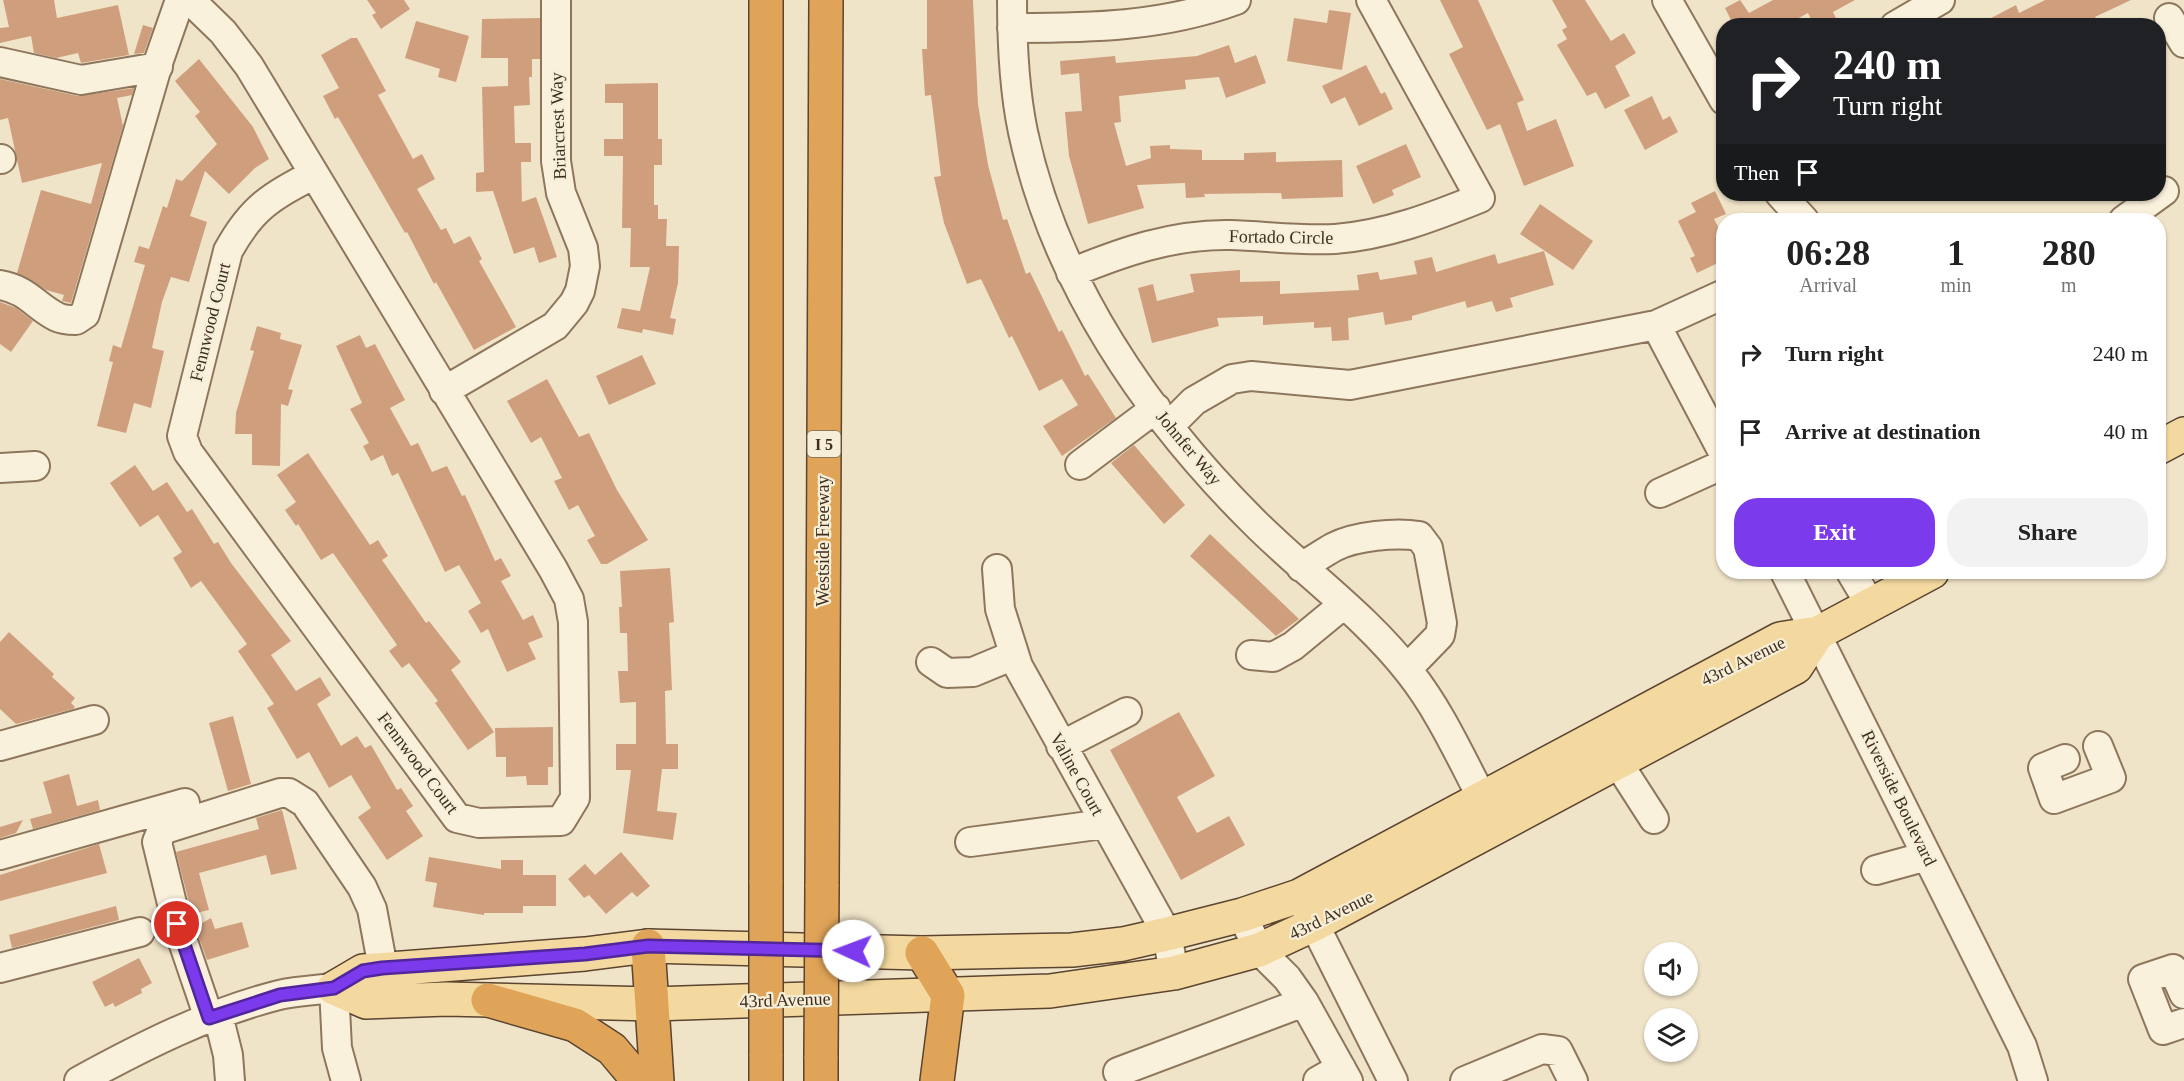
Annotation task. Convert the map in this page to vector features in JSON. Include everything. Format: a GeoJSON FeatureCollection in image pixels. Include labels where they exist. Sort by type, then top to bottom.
{"type":"FeatureCollection","features":[{"type":"Feature","properties":{"kind":"highway"},"geometry":{"type":"LineString","coordinates":[[766,0],[766,1067]]}},
{"type":"Feature","properties":{"kind":"highway","name":"Westside Freeway"},"geometry":{"type":"LineString","coordinates":[[821,1068],[826,0]]}},
{"type":"Feature","properties":{"kind":"highway"},"geometry":{"type":"LineString","coordinates":[[648,946],[657,1081]]}},
{"type":"Feature","properties":{"kind":"highway"},"geometry":{"type":"LineString","coordinates":[[922,953],[948,994],[937,1081]]}},
{"type":"Feature","properties":{"kind":"highway"},"geometry":{"type":"LineString","coordinates":[[488,1000],[575,1025],[612,1049],[639,1081]]}},
{"type":"Feature","properties":{"kind":"main road"},"geometry":{"type":"LineString","coordinates":[[2166,444],[2184,434]]}},
{"type":"Feature","properties":{"kind":"main road"},"geometry":{"type":"LineString","coordinates":[[1818,633],[1918,579]]}},
{"type":"Feature","properties":{"kind":"main road","name":"43rd Avenue"},"geometry":{"type":"LineString","coordinates":[[334,988],[366,1002],[488,1000],[653,1004],[1050,991],[1174,973],[1259,950],[1315,924],[1498,828],[1796,667],[1818,633]]}},
{"type":"Feature","properties":{"kind":"main road","name":"43rd Avenue"},"geometry":{"type":"LineString","coordinates":[[334,988],[363,971],[382,968],[585,954],[648,946],[922,953],[1072,950],[1123,944],[1167,934],[1242,915],[1299,896],[1779,639],[1818,633]]}},
{"type":"Feature","properties":{"kind":"street"},"geometry":{"type":"LineString","coordinates":[[0,285],[14,287],[33,298],[58,318],[76,320],[85,314],[180,0]]}},
{"type":"Feature","properties":{"kind":"street","name":"Fennwood Court"},"geometry":{"type":"LineString","coordinates":[[190,0],[223,32],[249,66],[314,174],[444,391],[569,598],[573,622],[575,798],[561,821],[479,823],[457,818],[188,452],[183,436],[228,251],[242,225],[256,209],[273,196],[314,174]]}},
{"type":"Feature","properties":{"kind":"street","name":"Briarcrest Way"},"geometry":{"type":"LineString","coordinates":[[444,391],[555,326],[570,309],[580,291],[585,266],[583,248],[561,193],[556,161],[556,0]]}},
{"type":"Feature","properties":{"kind":"street"},"geometry":{"type":"LineString","coordinates":[[1012,14],[1122,27],[1165,21],[1236,0]]}},
{"type":"Feature","properties":{"kind":"street","name":"Fortado Circle"},"geometry":{"type":"LineString","coordinates":[[1071,273],[1122,252],[1196,236],[1229,235],[1299,240],[1374,234],[1410,225],[1480,198],[1371,0]]}},
{"type":"Feature","properties":{"kind":"street"},"geometry":{"type":"LineString","coordinates":[[1667,0],[1716,86]]}},
{"type":"Feature","properties":{"kind":"street"},"geometry":{"type":"LineString","coordinates":[[1909,18],[1940,0]]}},
{"type":"Feature","properties":{"kind":"street","name":"Johnfer Way"},"geometry":{"type":"LineString","coordinates":[[1012,14],[1015,81],[1023,130],[1050,227],[1071,273],[1113,346],[1162,417],[1216,482],[1301,567],[1386,643],[1407,669],[1430,701],[1498,828]]}},
{"type":"Feature","properties":{"kind":"street"},"geometry":{"type":"LineString","coordinates":[[2169,18],[2184,42]]}},
{"type":"Feature","properties":{"kind":"street"},"geometry":{"type":"LineString","coordinates":[[0,62],[81,80],[158,67]]}},
{"type":"Feature","properties":{"kind":"street"},"geometry":{"type":"LineString","coordinates":[[1786,201],[1798,213]]}},
{"type":"Feature","properties":{"kind":"street"},"geometry":{"type":"LineString","coordinates":[[2133,213],[2149,201]]}},
{"type":"Feature","properties":{"kind":"street"},"geometry":{"type":"LineString","coordinates":[[1080,465],[1232,379],[1251,376],[1350,385],[1656,325],[1716,298]]}},
{"type":"Feature","properties":{"kind":"street"},"geometry":{"type":"LineString","coordinates":[[1656,325],[1716,439]]}},
{"type":"Feature","properties":{"kind":"street"},"geometry":{"type":"LineString","coordinates":[[0,468],[34,466]]}},
{"type":"Feature","properties":{"kind":"street"},"geometry":{"type":"LineString","coordinates":[[1660,493],[1716,468]]}},
{"type":"Feature","properties":{"kind":"street"},"geometry":{"type":"LineString","coordinates":[[1301,567],[1335,546],[1347,542],[1401,533],[1419,536],[1428,548],[1442,623],[1440,634],[1407,669]]}},
{"type":"Feature","properties":{"kind":"street","name":"Valine Court"},"geometry":{"type":"LineString","coordinates":[[997,569],[1000,609],[1014,655],[1061,746],[1167,934],[1174,973]]}},
{"type":"Feature","properties":{"kind":"street","name":"Riverside Boulevard"},"geometry":{"type":"LineString","coordinates":[[1789,579],[1818,633],[2022,1046],[2033,1081]]}},
{"type":"Feature","properties":{"kind":"street"},"geometry":{"type":"LineString","coordinates":[[1855,579],[1869,604]]}},
{"type":"Feature","properties":{"kind":"street"},"geometry":{"type":"LineString","coordinates":[[1251,655],[1273,657],[1293,646],[1344,604]]}},
{"type":"Feature","properties":{"kind":"street"},"geometry":{"type":"LineString","coordinates":[[932,662],[947,673],[974,672],[1014,655]]}},
{"type":"Feature","properties":{"kind":"street"},"geometry":{"type":"LineString","coordinates":[[1061,746],[1127,712]]}},
{"type":"Feature","properties":{"kind":"street"},"geometry":{"type":"LineString","coordinates":[[0,746],[94,720]]}},
{"type":"Feature","properties":{"kind":"street"},"geometry":{"type":"LineString","coordinates":[[2065,759],[2043,768],[2054,799],[2110,778],[2098,746]]}},
{"type":"Feature","properties":{"kind":"street"},"geometry":{"type":"LineString","coordinates":[[1618,763],[1654,819]]}},
{"type":"Feature","properties":{"kind":"street"},"geometry":{"type":"LineString","coordinates":[[230,1081],[228,1055],[177,924],[157,842],[162,830],[280,793],[289,793],[305,804],[362,887],[372,909],[382,968]]}},
{"type":"Feature","properties":{"kind":"street"},"geometry":{"type":"LineString","coordinates":[[0,855],[185,803]]}},
{"type":"Feature","properties":{"kind":"street"},"geometry":{"type":"LineString","coordinates":[[970,842],[1104,824]]}},
{"type":"Feature","properties":{"kind":"street"},"geometry":{"type":"LineString","coordinates":[[0,871],[94,843]]}},
{"type":"Feature","properties":{"kind":"street"},"geometry":{"type":"LineString","coordinates":[[1876,870],[1927,856]]}},
{"type":"Feature","properties":{"kind":"street"},"geometry":{"type":"LineString","coordinates":[[1299,896],[1393,1081]]}},
{"type":"Feature","properties":{"kind":"street"},"geometry":{"type":"LineString","coordinates":[[1242,915],[1259,950],[1287,978],[1304,1002],[1335,1077]]}},
{"type":"Feature","properties":{"kind":"street"},"geometry":{"type":"LineString","coordinates":[[0,968],[140,932]]}},
{"type":"Feature","properties":{"kind":"street"},"geometry":{"type":"LineString","coordinates":[[2184,992],[2173,969],[2143,979],[2163,1030],[2184,1023]]}},
{"type":"Feature","properties":{"kind":"street"},"geometry":{"type":"LineString","coordinates":[[334,988],[337,1048],[346,1081]]}},
{"type":"Feature","properties":{"kind":"street","name":"43rd Avenue"},"geometry":{"type":"LineString","coordinates":[[79,1081],[135,1050],[214,1016],[280,995],[334,988]]}},
{"type":"Feature","properties":{"kind":"street"},"geometry":{"type":"LineString","coordinates":[[1118,1072],[1304,1002]]}},
{"type":"Feature","properties":{"kind":"street"},"geometry":{"type":"LineString","coordinates":[[1465,1081],[1542,1050],[1558,1051],[1573,1081]]}},
{"type":"Feature","properties":{"kind":"building"},"geometry":{"type":"Polygon","coordinates":[[[3,0],[54,0],[57,18],[118,5],[129,55],[81,63],[78,53],[56,58],[34,53],[31,36],[0,43],[0,28],[9,27],[3,0]]]}},
{"type":"Feature","properties":{"kind":"building"},"geometry":{"type":"Polygon","coordinates":[[[367,0],[404,0],[410,9],[381,29],[372,15],[376,13],[367,0]]]}},
{"type":"Feature","properties":{"kind":"building"},"geometry":{"type":"Polygon","coordinates":[[[927,0],[973,0],[978,104],[988,165],[1003,220],[1007,219],[1026,274],[1030,272],[1059,332],[1062,330],[1085,376],[1088,374],[1116,418],[1062,456],[1043,426],[1078,405],[1062,379],[1039,391],[1012,336],[1009,338],[981,279],[967,284],[944,223],[934,177],[941,176],[931,95],[925,96],[922,49],[927,49],[927,0]]]}},
{"type":"Feature","properties":{"kind":"building"},"geometry":{"type":"Polygon","coordinates":[[[1440,0],[1478,0],[1524,100],[1517,103],[1527,131],[1556,119],[1574,166],[1524,186],[1500,124],[1487,130],[1449,54],[1463,47],[1440,0]]]}},
{"type":"Feature","properties":{"kind":"building"},"geometry":{"type":"Polygon","coordinates":[[[1552,0],[1585,0],[1611,41],[1624,33],[1636,53],[1615,66],[1630,96],[1605,109],[1596,92],[1587,96],[1557,45],[1567,39],[1562,30],[1567,27],[1552,0]]]}},
{"type":"Feature","properties":{"kind":"building"},"geometry":{"type":"Polygon","coordinates":[[[1740,0],[1749,13],[1773,0],[1855,0],[1833,12],[1836,18],[1810,18],[1808,13],[1799,18],[1730,18],[1725,8],[1740,0]]]}},
{"type":"Feature","properties":{"kind":"building"},"geometry":{"type":"Polygon","coordinates":[[[2045,0],[2131,0],[2096,18],[1991,18],[2016,5],[2019,13],[2045,0]]]}},
{"type":"Feature","properties":{"kind":"building"},"geometry":{"type":"Polygon","coordinates":[[[1329,10],[1351,13],[1342,70],[1287,61],[1294,18],[1327,23],[1329,10]]]}},
{"type":"Feature","properties":{"kind":"building"},"geometry":{"type":"Polygon","coordinates":[[[540,18],[540,59],[532,59],[532,77],[529,77],[530,105],[514,106],[515,143],[531,143],[531,162],[521,162],[522,202],[536,197],[557,257],[539,263],[534,247],[514,254],[493,191],[476,192],[476,173],[484,172],[482,87],[508,86],[508,58],[481,58],[482,19],[540,18]]]}},
{"type":"Feature","properties":{"kind":"building"},"geometry":{"type":"Polygon","coordinates":[[[416,21],[469,36],[456,82],[438,77],[440,69],[405,58],[416,21]]]}},
{"type":"Feature","properties":{"kind":"building"},"geometry":{"type":"Polygon","coordinates":[[[143,25],[153,28],[144,53],[134,54],[143,25]]]}},
{"type":"Feature","properties":{"kind":"building"},"geometry":{"type":"Polygon","coordinates":[[[351,38],[357,38],[386,91],[378,95],[413,159],[422,154],[435,179],[417,189],[441,230],[446,228],[454,244],[470,236],[482,259],[479,261],[516,327],[474,350],[436,282],[434,284],[407,232],[405,233],[338,117],[335,119],[323,96],[339,88],[321,55],[351,38]]]}},
{"type":"Feature","properties":{"kind":"building"},"geometry":{"type":"Polygon","coordinates":[[[1229,45],[1235,63],[1256,55],[1266,83],[1226,98],[1219,77],[1185,80],[1186,89],[1119,96],[1121,122],[1114,123],[1126,166],[1151,158],[1150,146],[1170,145],[1170,149],[1202,150],[1202,160],[1244,160],[1244,153],[1276,152],[1276,162],[1342,160],[1343,197],[1282,199],[1281,193],[1204,194],[1205,197],[1186,198],[1185,183],[1137,185],[1144,208],[1088,224],[1069,156],[1065,112],[1082,111],[1079,73],[1061,75],[1060,61],[1115,56],[1116,63],[1197,56],[1229,45]]]}},
{"type":"Feature","properties":{"kind":"building"},"geometry":{"type":"Polygon","coordinates":[[[199,59],[253,127],[269,159],[255,168],[229,194],[205,171],[190,216],[207,222],[189,282],[171,277],[162,302],[152,348],[164,351],[151,408],[134,403],[126,433],[97,426],[113,362],[109,361],[113,345],[121,348],[145,265],[134,262],[139,246],[149,249],[163,206],[167,208],[176,179],[182,181],[217,144],[195,116],[200,112],[175,81],[199,59]]]}},
{"type":"Feature","properties":{"kind":"building"},"geometry":{"type":"Polygon","coordinates":[[[1366,65],[1381,94],[1385,92],[1393,109],[1359,126],[1345,97],[1331,104],[1322,86],[1366,65]]]}},
{"type":"Feature","properties":{"kind":"building"},"geometry":{"type":"Polygon","coordinates":[[[0,79],[78,96],[134,88],[132,95],[117,98],[123,126],[71,303],[62,301],[64,295],[46,290],[17,273],[41,190],[91,204],[102,163],[22,183],[8,118],[0,120],[0,79]]]}},
{"type":"Feature","properties":{"kind":"building"},"geometry":{"type":"Polygon","coordinates":[[[658,83],[658,139],[662,139],[662,165],[654,165],[654,205],[658,205],[658,219],[667,219],[666,246],[679,246],[678,283],[670,318],[676,319],[673,335],[643,329],[642,333],[617,328],[622,308],[640,311],[650,267],[630,267],[631,228],[622,228],[623,156],[604,156],[604,139],[623,139],[623,103],[605,103],[605,84],[658,83]]]}},
{"type":"Feature","properties":{"kind":"building"},"geometry":{"type":"Polygon","coordinates":[[[1652,96],[1663,120],[1670,116],[1678,132],[1645,150],[1624,110],[1652,96]]]}},
{"type":"Feature","properties":{"kind":"building"},"geometry":{"type":"Polygon","coordinates":[[[1406,144],[1421,177],[1392,190],[1394,195],[1373,204],[1356,166],[1406,144]]]}},
{"type":"Feature","properties":{"kind":"building"},"geometry":{"type":"Polygon","coordinates":[[[1715,191],[1716,201],[1720,201],[1726,213],[1716,213],[1714,219],[1716,223],[1716,264],[1697,273],[1690,258],[1695,256],[1678,221],[1696,212],[1691,203],[1715,191]]]}},
{"type":"Feature","properties":{"kind":"building"},"geometry":{"type":"Polygon","coordinates":[[[1540,204],[1593,241],[1573,270],[1520,234],[1540,204]]]}},
{"type":"Feature","properties":{"kind":"building"},"geometry":{"type":"Polygon","coordinates":[[[1544,251],[1554,285],[1510,298],[1513,307],[1496,312],[1492,301],[1467,308],[1465,301],[1412,316],[1412,320],[1385,325],[1383,312],[1348,318],[1349,340],[1332,341],[1331,327],[1314,328],[1314,322],[1263,325],[1263,316],[1217,318],[1219,326],[1152,343],[1138,288],[1153,284],[1157,301],[1194,292],[1190,274],[1240,270],[1240,282],[1280,281],[1280,294],[1359,290],[1357,275],[1378,272],[1380,280],[1417,274],[1414,261],[1432,257],[1436,272],[1495,254],[1498,264],[1544,251]]]}},
{"type":"Feature","properties":{"kind":"building"},"geometry":{"type":"Polygon","coordinates":[[[0,302],[16,308],[33,321],[11,352],[0,344],[0,302]]]}},
{"type":"Feature","properties":{"kind":"building"},"geometry":{"type":"Polygon","coordinates":[[[257,326],[281,333],[280,339],[302,345],[288,389],[293,390],[288,406],[281,404],[280,466],[252,465],[252,434],[235,434],[236,413],[254,351],[250,350],[257,326]]]}},
{"type":"Feature","properties":{"kind":"building"},"geometry":{"type":"Polygon","coordinates":[[[360,335],[366,348],[375,344],[405,400],[390,408],[411,446],[418,443],[432,472],[447,466],[462,496],[465,495],[495,561],[501,558],[511,576],[501,581],[523,620],[533,615],[543,637],[528,643],[536,659],[507,672],[488,629],[481,633],[468,611],[481,603],[459,565],[445,572],[398,473],[392,476],[383,455],[371,461],[363,446],[369,443],[350,409],[362,403],[336,346],[360,335]]]}},
{"type":"Feature","properties":{"kind":"building"},"geometry":{"type":"Polygon","coordinates":[[[642,355],[656,384],[609,405],[596,376],[642,355]]]}},
{"type":"Feature","properties":{"kind":"building"},"geometry":{"type":"Polygon","coordinates":[[[547,379],[579,437],[589,433],[617,490],[648,540],[607,564],[601,564],[587,540],[595,536],[578,505],[569,510],[554,481],[562,478],[541,437],[531,443],[507,401],[547,379]]]}},
{"type":"Feature","properties":{"kind":"building"},"geometry":{"type":"Polygon","coordinates":[[[1134,445],[1185,505],[1164,524],[1111,463],[1134,445]]]}},
{"type":"Feature","properties":{"kind":"building"},"geometry":{"type":"Polygon","coordinates":[[[308,453],[370,545],[378,540],[388,556],[382,560],[426,623],[429,621],[461,662],[451,670],[494,732],[468,750],[435,703],[438,701],[409,663],[402,668],[389,651],[397,645],[333,553],[321,560],[298,524],[296,526],[285,510],[296,502],[277,475],[308,453]]]}},
{"type":"Feature","properties":{"kind":"building"},"geometry":{"type":"Polygon","coordinates":[[[135,465],[153,491],[167,482],[187,512],[192,509],[214,544],[218,542],[231,563],[291,641],[271,655],[296,691],[320,677],[331,695],[317,704],[341,746],[357,736],[365,748],[371,745],[397,790],[401,788],[413,806],[406,811],[423,836],[387,860],[358,817],[371,808],[351,775],[329,788],[309,752],[297,759],[267,708],[274,704],[238,651],[247,644],[201,581],[191,588],[173,558],[182,552],[158,515],[140,527],[110,483],[135,465]]]}},
{"type":"Feature","properties":{"kind":"building"},"geometry":{"type":"Polygon","coordinates":[[[1210,534],[1299,619],[1276,636],[1190,556],[1210,534]]]}},
{"type":"Feature","properties":{"kind":"building"},"geometry":{"type":"Polygon","coordinates":[[[670,568],[674,622],[669,623],[672,690],[665,691],[666,744],[678,744],[678,769],[662,769],[657,811],[677,813],[673,840],[623,833],[631,770],[616,770],[616,744],[636,744],[636,702],[620,703],[618,671],[628,671],[627,633],[620,633],[619,607],[622,607],[620,571],[670,568]]]}},
{"type":"Feature","properties":{"kind":"building"},"geometry":{"type":"Polygon","coordinates":[[[9,632],[54,674],[52,677],[75,698],[71,703],[75,707],[73,709],[16,724],[0,709],[0,642],[9,632]]]}},
{"type":"Feature","properties":{"kind":"building"},"geometry":{"type":"Polygon","coordinates":[[[1179,712],[1215,776],[1177,797],[1197,833],[1229,816],[1245,845],[1181,880],[1110,750],[1179,712]]]}},
{"type":"Feature","properties":{"kind":"building"},"geometry":{"type":"Polygon","coordinates":[[[233,716],[251,784],[228,791],[209,723],[233,716]]]}},
{"type":"Feature","properties":{"kind":"building"},"geometry":{"type":"Polygon","coordinates":[[[553,727],[553,767],[548,767],[548,785],[527,785],[526,776],[506,777],[506,757],[496,757],[495,728],[553,727]]]}},
{"type":"Feature","properties":{"kind":"building"},"geometry":{"type":"Polygon","coordinates":[[[69,774],[77,806],[98,800],[100,810],[33,829],[30,819],[52,813],[43,782],[69,774]]]}},
{"type":"Feature","properties":{"kind":"building"},"geometry":{"type":"Polygon","coordinates":[[[282,810],[297,869],[271,875],[266,855],[199,873],[209,910],[192,914],[176,852],[259,829],[256,818],[282,810]]]}},
{"type":"Feature","properties":{"kind":"building"},"geometry":{"type":"Polygon","coordinates":[[[23,820],[16,833],[0,838],[0,827],[23,820]]]}},
{"type":"Feature","properties":{"kind":"building"},"geometry":{"type":"Polygon","coordinates":[[[99,844],[107,873],[0,901],[0,875],[99,844]]]}},
{"type":"Feature","properties":{"kind":"building"},"geometry":{"type":"Polygon","coordinates":[[[621,852],[650,886],[637,897],[632,892],[606,914],[589,895],[584,898],[568,879],[585,864],[595,875],[621,852]]]}},
{"type":"Feature","properties":{"kind":"building"},"geometry":{"type":"Polygon","coordinates":[[[429,857],[501,869],[501,860],[523,860],[523,875],[556,875],[556,906],[523,906],[523,913],[484,913],[484,915],[433,907],[437,883],[425,881],[429,857]]]}},
{"type":"Feature","properties":{"kind":"building"},"geometry":{"type":"Polygon","coordinates":[[[116,906],[119,920],[12,948],[9,935],[116,906]]]}},
{"type":"Feature","properties":{"kind":"building"},"geometry":{"type":"Polygon","coordinates":[[[211,918],[215,929],[242,922],[249,947],[207,960],[195,927],[211,918]]]}},
{"type":"Feature","properties":{"kind":"building"},"geometry":{"type":"Polygon","coordinates":[[[139,958],[152,983],[141,989],[142,993],[115,1007],[113,1003],[105,1007],[92,982],[139,958]]]}},
{"type":"Feature","properties":{"kind":"route"},"geometry":{"type":"LineString","coordinates":[[177,924],[209,1018],[280,995],[334,988],[363,971],[382,968],[585,954],[648,946],[853,951]]}}]}
